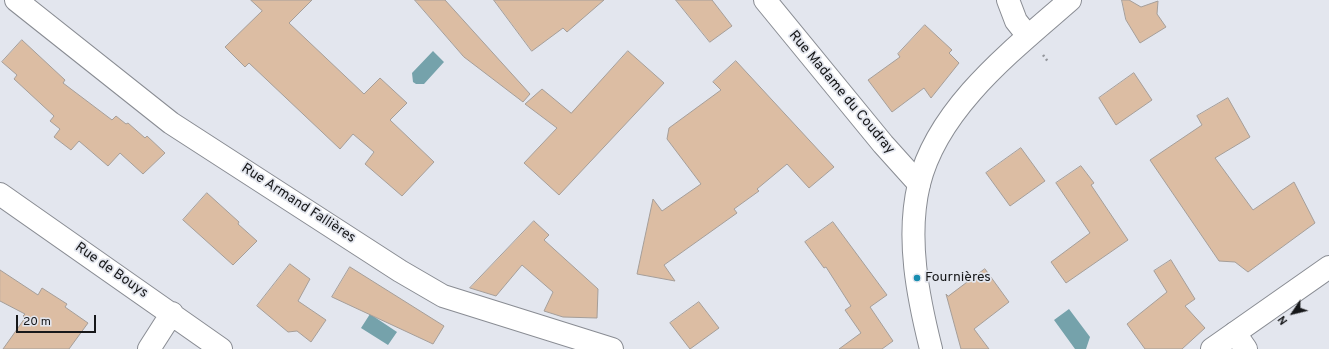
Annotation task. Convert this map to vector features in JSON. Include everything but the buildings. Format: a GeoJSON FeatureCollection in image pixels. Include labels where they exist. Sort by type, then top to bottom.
{"type":"FeatureCollection","features":[{"type":"Feature","properties":{"kind":"street","name":"Rue Armand Fallières"},"geometry":{"type":"LineString","coordinates":[[16,0],[171,123],[400,271],[443,296],[612,349]]}},
{"type":"Feature","properties":{"kind":"street","name":"Rue Madame du Coudray"},"geometry":{"type":"LineString","coordinates":[[765,0],[883,144],[919,184]]}},
{"type":"Feature","properties":{"kind":"street"},"geometry":{"type":"LineString","coordinates":[[1008,0],[1016,21],[1028,36]]}},
{"type":"Feature","properties":{"kind":"street"},"geometry":{"type":"LineString","coordinates":[[931,349],[915,264],[915,219],[919,184],[935,144],[952,116],[972,90],[1028,36],[1070,0]]}},
{"type":"Feature","properties":{"kind":"street","name":"Rue de Bouys"},"geometry":{"type":"LineString","coordinates":[[0,194],[172,313],[221,349]]}},
{"type":"Feature","properties":{"kind":"street"},"geometry":{"type":"LineString","coordinates":[[1212,349],[1241,341],[1329,267]]}},
{"type":"Feature","properties":{"kind":"street"},"geometry":{"type":"LineString","coordinates":[[149,349],[172,313]]}},
{"type":"Feature","properties":{"kind":"water"},"geometry":{"type":"Polygon","coordinates":[[[433,51],[444,62],[424,84],[416,84],[413,82],[412,73],[433,51]]]}},
{"type":"Feature","properties":{"kind":"water"},"geometry":{"type":"Polygon","coordinates":[[[1069,309],[1090,337],[1086,349],[1075,349],[1054,320],[1069,309]]]}},
{"type":"Feature","properties":{"kind":"water"},"geometry":{"type":"Polygon","coordinates":[[[370,314],[397,332],[388,345],[361,328],[370,314]]]}},
{"type":"Feature","properties":{"kind":"place","name":"Fournières"},"geometry":{"type":"Point","coordinates":[917,278]}}]}
